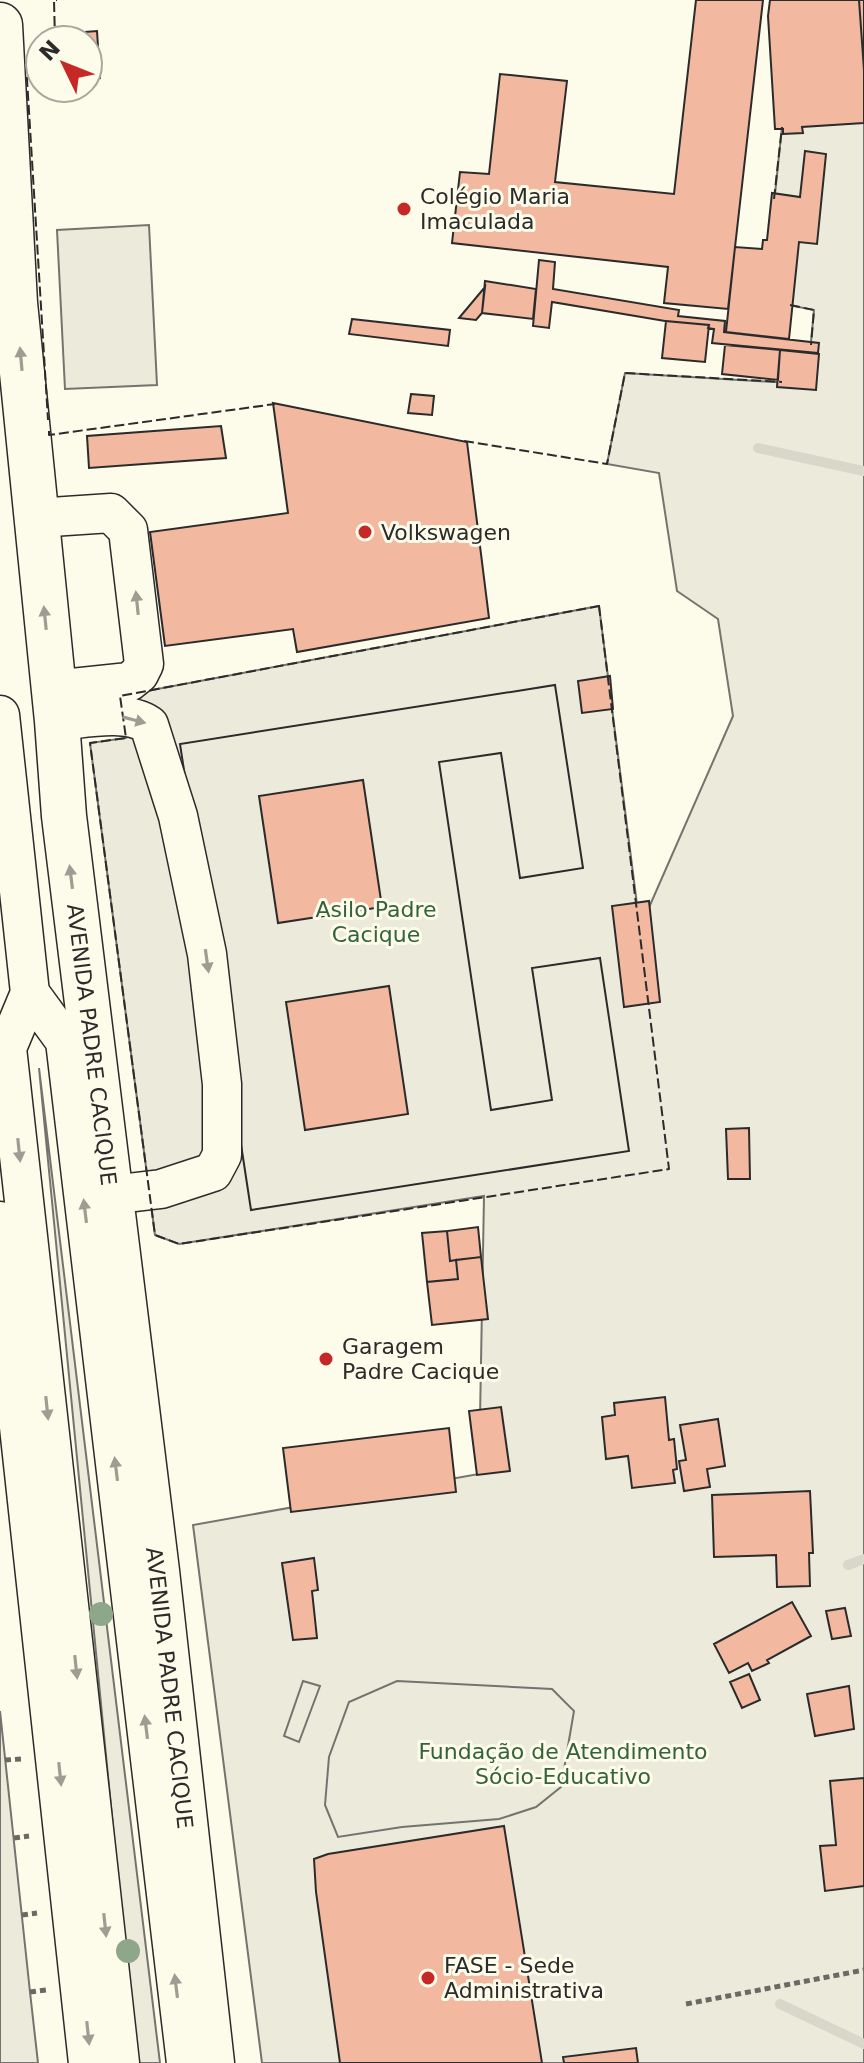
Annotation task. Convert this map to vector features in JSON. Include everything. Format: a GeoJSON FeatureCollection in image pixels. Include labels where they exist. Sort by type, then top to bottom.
{"type":"FeatureCollection","features":[{"type":"Feature","properties":{"kind":"main road","name":"AVENIDA PADRE CACIQUE"},"geometry":{"type":"LineString","coordinates":[[0,25],[15,303],[55,706],[78,1039],[110,1195],[157,1571],[212,2063]]}},
{"type":"Feature","properties":{"kind":"main road"},"geometry":{"type":"LineString","coordinates":[[0,1224],[91,2063]]}},
{"type":"Feature","properties":{"kind":"street"},"geometry":{"type":"LineString","coordinates":[[36,518],[111,513],[128,530],[144,664],[139,674],[129,682],[55,706]]}},
{"type":"Feature","properties":{"kind":"street"},"geometry":{"type":"LineString","coordinates":[[55,706],[140,719],[149,725],[178,816],[207,954],[222,1084],[222,1155],[213,1172],[161,1189],[110,1195]]}},
{"type":"Feature","properties":{"kind":"street"},"geometry":{"type":"LineString","coordinates":[[0,715],[30,993],[2,1042],[120,2063]]}},
{"type":"Feature","properties":{"kind":"street"},"geometry":{"type":"LineString","coordinates":[[30,993],[78,1039],[186,2063]]}},
{"type":"Feature","properties":{"kind":"street"},"geometry":{"type":"LineString","coordinates":[[2,1042],[78,1039]]}},
{"type":"Feature","properties":{"kind":"path"},"geometry":{"type":"LineString","coordinates":[[686,2004],[864,1970]]}},
{"type":"Feature","properties":{"kind":"green space"},"geometry":{"type":"Polygon","coordinates":[[[864,107],[864,2063],[262,2063],[193,1525],[479,1474],[484,1196],[179,1244],[155,1235],[90,743],[126,738],[120,696],[599,606],[640,928],[733,716],[718,619],[677,591],[659,473],[607,464],[625,373],[807,384],[814,310],[764,300],[783,117],[864,107]]]}},
{"type":"Feature","properties":{"kind":"green space"},"geometry":{"type":"Polygon","coordinates":[[[149,225],[157,385],[65,389],[57,230],[149,225]]]}},
{"type":"Feature","properties":{"kind":"green space"},"geometry":{"type":"Polygon","coordinates":[[[39,1068],[160,2063],[136,2063],[39,1068]]]}},
{"type":"Feature","properties":{"kind":"shaded area"},"geometry":{"type":"Polygon","coordinates":[[[303,1681],[320,1686],[299,1742],[284,1736],[303,1681]]]}},
{"type":"Feature","properties":{"kind":"shaded area"},"geometry":{"type":"Polygon","coordinates":[[[397,1681],[552,1689],[574,1711],[561,1787],[536,1807],[499,1819],[402,1827],[338,1837],[325,1805],[329,1757],[349,1702],[397,1681]]]}},
{"type":"Feature","properties":{"kind":"shaded area"},"geometry":{"type":"Polygon","coordinates":[[[0,1711],[30,1992],[38,2063],[0,2063],[0,1711]]]}},
{"type":"Feature","properties":{"kind":"building"},"geometry":{"type":"Polygon","coordinates":[[[696,0],[763,0],[728,309],[664,303],[668,267],[452,243],[460,172],[489,174],[500,74],[567,81],[555,182],[674,194],[696,0]]]}},
{"type":"Feature","properties":{"kind":"building"},"geometry":{"type":"Polygon","coordinates":[[[770,0],[859,0],[864,123],[802,127],[803,133],[783,134],[783,129],[775,129],[768,16],[770,0]]]}},
{"type":"Feature","properties":{"kind":"building"},"geometry":{"type":"Polygon","coordinates":[[[859,0],[864,0],[864,70],[859,0]]]}},
{"type":"Feature","properties":{"kind":"building"},"geometry":{"type":"Polygon","coordinates":[[[805,151],[826,154],[817,244],[799,242],[789,339],[726,332],[735,247],[762,249],[763,240],[767,240],[772,193],[800,197],[805,151]]]}},
{"type":"Feature","properties":{"kind":"building"},"geometry":{"type":"Polygon","coordinates":[[[539,260],[555,262],[553,289],[679,310],[678,316],[725,321],[724,332],[819,343],[818,353],[712,343],[714,329],[708,328],[709,325],[665,321],[552,302],[549,328],[533,326],[539,260]]]}},
{"type":"Feature","properties":{"kind":"building"},"geometry":{"type":"Polygon","coordinates":[[[485,281],[536,289],[533,319],[482,313],[485,281]]]}},
{"type":"Feature","properties":{"kind":"building"},"geometry":{"type":"Polygon","coordinates":[[[485,287],[482,313],[476,320],[459,318],[485,287]]]}},
{"type":"Feature","properties":{"kind":"building"},"geometry":{"type":"Polygon","coordinates":[[[352,319],[450,330],[448,346],[349,334],[352,319]]]}},
{"type":"Feature","properties":{"kind":"building"},"geometry":{"type":"Polygon","coordinates":[[[666,321],[709,325],[705,362],[662,358],[666,321]]]}},
{"type":"Feature","properties":{"kind":"building"},"geometry":{"type":"Polygon","coordinates":[[[725,345],[780,350],[778,380],[722,374],[725,345]]]}},
{"type":"Feature","properties":{"kind":"building"},"geometry":{"type":"Polygon","coordinates":[[[780,350],[819,354],[816,390],[777,387],[780,350]]]}},
{"type":"Feature","properties":{"kind":"building"},"geometry":{"type":"Polygon","coordinates":[[[411,394],[434,396],[432,415],[408,413],[411,394]]]}},
{"type":"Feature","properties":{"kind":"building"},"geometry":{"type":"Polygon","coordinates":[[[273,403],[467,442],[489,618],[297,652],[293,629],[165,646],[150,532],[288,513],[273,403]]]}},
{"type":"Feature","properties":{"kind":"building"},"geometry":{"type":"Polygon","coordinates":[[[221,426],[226,458],[89,468],[87,436],[221,426]]]}},
{"type":"Feature","properties":{"kind":"building"},"geometry":{"type":"Polygon","coordinates":[[[610,676],[613,709],[582,713],[578,681],[610,676]]]}},
{"type":"Feature","properties":{"kind":"building"},"geometry":{"type":"Polygon","coordinates":[[[555,685],[583,868],[520,878],[501,753],[439,762],[491,1110],[552,1100],[532,968],[600,958],[629,1151],[251,1210],[180,744],[555,685]],[[363,780],[259,796],[278,923],[382,907],[363,780]],[[389,986],[286,1002],[305,1130],[408,1114],[389,986]]]}},
{"type":"Feature","properties":{"kind":"building"},"geometry":{"type":"Polygon","coordinates":[[[555,685],[583,868],[520,878],[501,753],[439,762],[491,1110],[552,1100],[532,968],[600,958],[629,1151],[251,1210],[180,744],[555,685]]]}},
{"type":"Feature","properties":{"kind":"building"},"geometry":{"type":"Polygon","coordinates":[[[649,901],[660,1002],[624,1007],[612,906],[649,901]]]}},
{"type":"Feature","properties":{"kind":"building"},"geometry":{"type":"Polygon","coordinates":[[[749,1128],[750,1179],[728,1179],[726,1129],[749,1128]]]}},
{"type":"Feature","properties":{"kind":"building"},"geometry":{"type":"Polygon","coordinates":[[[478,1227],[481,1257],[450,1261],[447,1231],[478,1227]]]}},
{"type":"Feature","properties":{"kind":"building"},"geometry":{"type":"Polygon","coordinates":[[[447,1231],[450,1261],[456,1260],[458,1279],[427,1282],[422,1233],[447,1231]]]}},
{"type":"Feature","properties":{"kind":"building"},"geometry":{"type":"Polygon","coordinates":[[[481,1257],[488,1319],[432,1325],[427,1282],[458,1279],[456,1260],[481,1257]]]}},
{"type":"Feature","properties":{"kind":"building"},"geometry":{"type":"Polygon","coordinates":[[[665,1397],[669,1440],[674,1439],[675,1483],[632,1488],[628,1456],[606,1459],[602,1417],[615,1415],[614,1403],[665,1397]]]}},
{"type":"Feature","properties":{"kind":"building"},"geometry":{"type":"Polygon","coordinates":[[[501,1407],[510,1471],[477,1475],[469,1411],[501,1407]]]}},
{"type":"Feature","properties":{"kind":"building"},"geometry":{"type":"Polygon","coordinates":[[[718,1419],[725,1466],[707,1469],[710,1487],[684,1491],[679,1461],[686,1460],[680,1425],[718,1419]]]}},
{"type":"Feature","properties":{"kind":"building"},"geometry":{"type":"Polygon","coordinates":[[[449,1428],[456,1492],[291,1512],[283,1448],[449,1428]]]}},
{"type":"Feature","properties":{"kind":"building"},"geometry":{"type":"Polygon","coordinates":[[[810,1491],[813,1553],[809,1553],[810,1586],[777,1587],[776,1555],[714,1557],[712,1495],[810,1491]]]}},
{"type":"Feature","properties":{"kind":"building"},"geometry":{"type":"Polygon","coordinates":[[[314,1558],[318,1590],[312,1591],[317,1638],[293,1640],[282,1563],[314,1558]]]}},
{"type":"Feature","properties":{"kind":"building"},"geometry":{"type":"Polygon","coordinates":[[[792,1602],[811,1636],[752,1671],[748,1663],[729,1673],[714,1644],[792,1602]]]}},
{"type":"Feature","properties":{"kind":"building"},"geometry":{"type":"Polygon","coordinates":[[[845,1608],[851,1636],[832,1639],[826,1611],[845,1608]]]}},
{"type":"Feature","properties":{"kind":"building"},"geometry":{"type":"Polygon","coordinates":[[[749,1674],[760,1700],[742,1708],[730,1682],[749,1674]]]}},
{"type":"Feature","properties":{"kind":"building"},"geometry":{"type":"Polygon","coordinates":[[[849,1686],[854,1729],[815,1736],[807,1694],[849,1686]]]}},
{"type":"Feature","properties":{"kind":"building"},"geometry":{"type":"Polygon","coordinates":[[[864,1778],[864,1886],[825,1891],[820,1846],[836,1845],[830,1781],[864,1778]]]}},
{"type":"Feature","properties":{"kind":"building","name":"FASE - Sede Administrativa"},"geometry":{"type":"Polygon","coordinates":[[[504,1826],[542,2063],[340,2063],[314,1859],[328,1854],[504,1826]]]}},
{"type":"Feature","properties":{"kind":"building"},"geometry":{"type":"Polygon","coordinates":[[[636,2048],[638,2063],[564,2063],[563,2057],[636,2048]]]}},
{"type":"Feature","properties":{"kind":"waterway"},"geometry":{"type":"LineString","coordinates":[[758,448],[864,471]]}},
{"type":"Feature","properties":{"kind":"waterway"},"geometry":{"type":"LineString","coordinates":[[848,1565],[864,1559]]}},
{"type":"Feature","properties":{"kind":"waterway"},"geometry":{"type":"LineString","coordinates":[[780,2004],[864,2044]]}},
{"type":"Feature","properties":{"kind":"fence"},"geometry":{"type":"LineString","coordinates":[[55,24],[54,0],[57,0]]}},
{"type":"Feature","properties":{"kind":"fence"},"geometry":{"type":"LineString","coordinates":[[29,104],[48,420]]}},
{"type":"Feature","properties":{"kind":"fence"},"geometry":{"type":"LineString","coordinates":[[774,199],[782,127]]}},
{"type":"Feature","properties":{"kind":"fence"},"geometry":{"type":"LineString","coordinates":[[790,305],[814,310],[811,345]]}},
{"type":"Feature","properties":{"kind":"fence"},"geometry":{"type":"LineString","coordinates":[[464,441],[607,464],[625,373],[782,382]]}},
{"type":"Feature","properties":{"kind":"fence"},"geometry":{"type":"LineString","coordinates":[[49,431],[49,435],[275,404]]}},
{"type":"Feature","properties":{"kind":"fence"},"geometry":{"type":"LineString","coordinates":[[599,606],[669,1169],[179,1244],[155,1235],[90,743],[126,738],[120,696],[599,606]]}},
{"type":"Feature","properties":{"kind":"place","name":"Colégio Maria Imaculada"},"geometry":{"type":"Point","coordinates":[404,209]}},
{"type":"Feature","properties":{"kind":"place","name":"Volkswagen"},"geometry":{"type":"Point","coordinates":[365,532]}},
{"type":"Feature","properties":{"kind":"place","name":"Garagem Padre Cacique"},"geometry":{"type":"Point","coordinates":[326,1359]}},
{"type":"Feature","properties":{"kind":"place","name":"FASE - Sede Administrativa"},"geometry":{"type":"Point","coordinates":[428,1978]}},
{"type":"Feature","properties":{"kind":"park label","name":"Asilo Padre Cacique"},"geometry":{"type":"Point","coordinates":[376,922]}},
{"type":"Feature","properties":{"kind":"park label","name":"Fundação de Atendimento Sócio-Educativo"},"geometry":{"type":"Point","coordinates":[563,1764]}}]}
